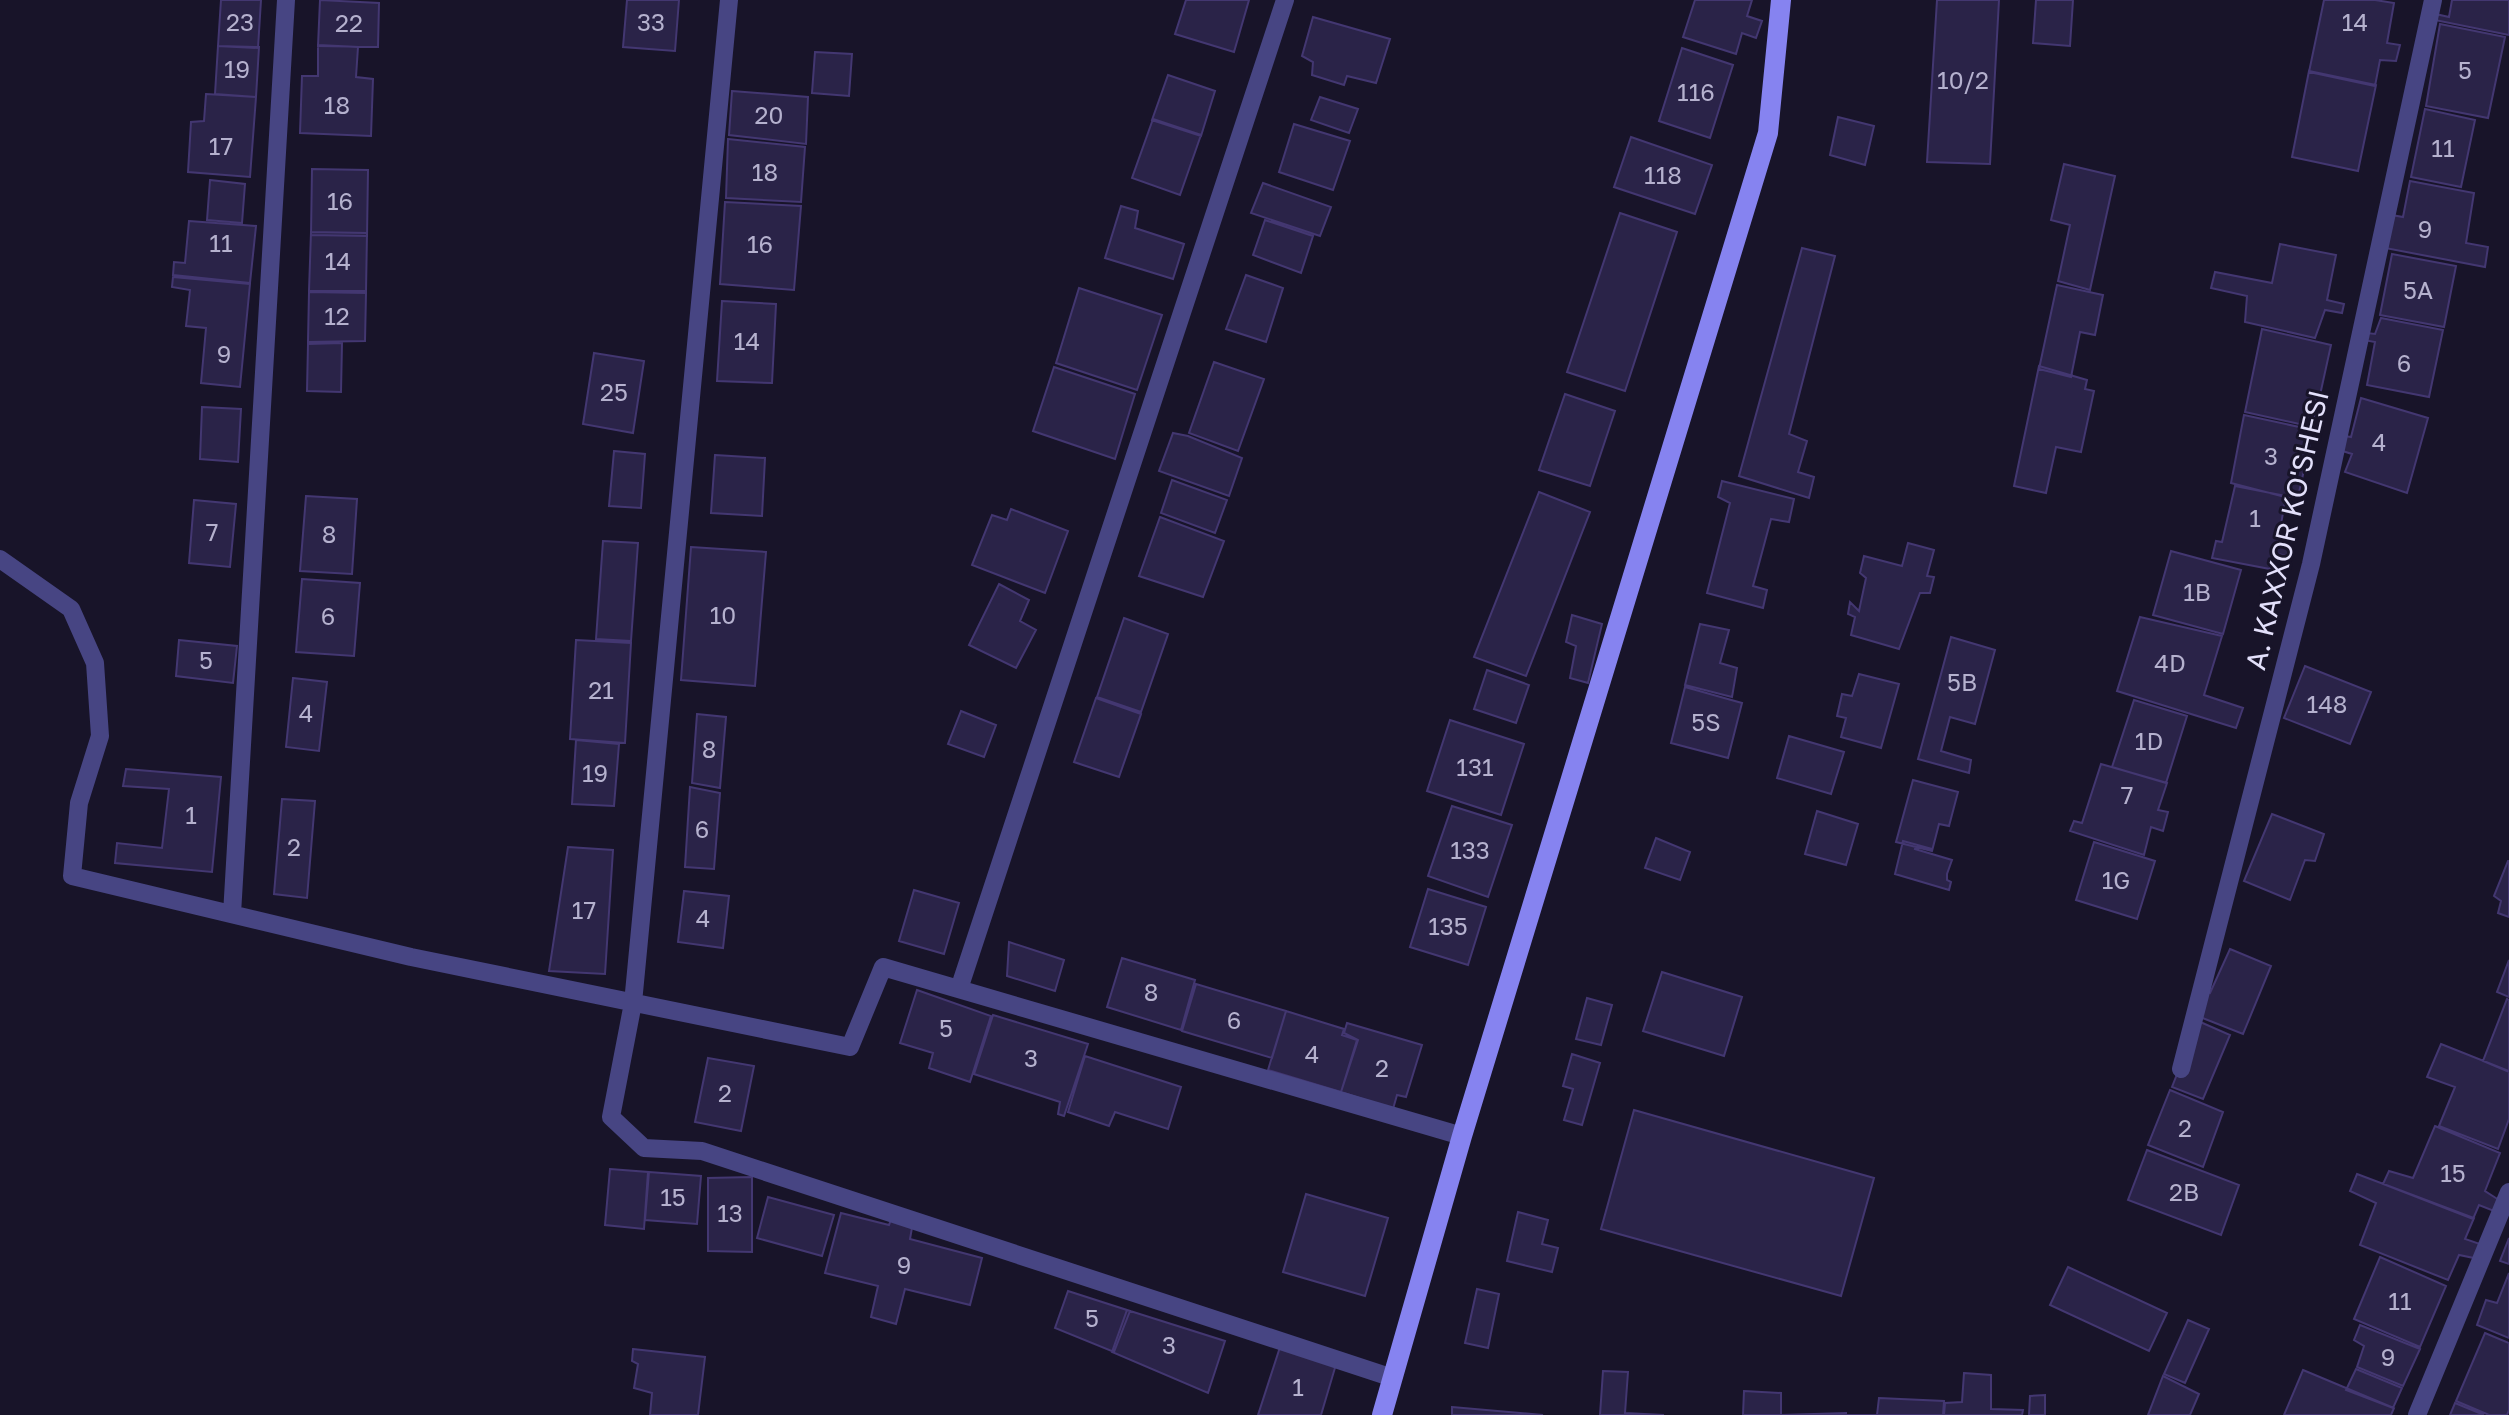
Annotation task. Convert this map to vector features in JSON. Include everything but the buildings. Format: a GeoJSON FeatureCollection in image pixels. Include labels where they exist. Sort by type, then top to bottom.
{"type":"FeatureCollection","features":[{"type":"Feature","properties":{"kind":"street"},"geometry":{"type":"LineString","coordinates":[[232,914],[286,0]]}},
{"type":"Feature","properties":{"kind":"street"},"geometry":{"type":"LineString","coordinates":[[729,0],[633,1003],[611,1117],[644,1148],[702,1151],[1393,1378]]}},
{"type":"Feature","properties":{"kind":"street"},"geometry":{"type":"LineString","coordinates":[[959,989],[1285,0]]}},
{"type":"Feature","properties":{"kind":"street"},"geometry":{"type":"LineString","coordinates":[[1382,1415],[1462,1136],[1768,133],[1781,0]]}},
{"type":"Feature","properties":{"kind":"street","name":"A. KAXXOR KO'SHESI"},"geometry":{"type":"LineString","coordinates":[[2181,1069],[2311,564],[2433,0]]}},
{"type":"Feature","properties":{"kind":"street"},"geometry":{"type":"LineString","coordinates":[[0,559],[71,609],[95,663],[100,736],[79,803],[72,876],[411,957],[850,1047],[883,967],[1462,1136]]}},
{"type":"Feature","properties":{"kind":"street"},"geometry":{"type":"LineString","coordinates":[[2417,1415],[2509,1192]]}}]}
